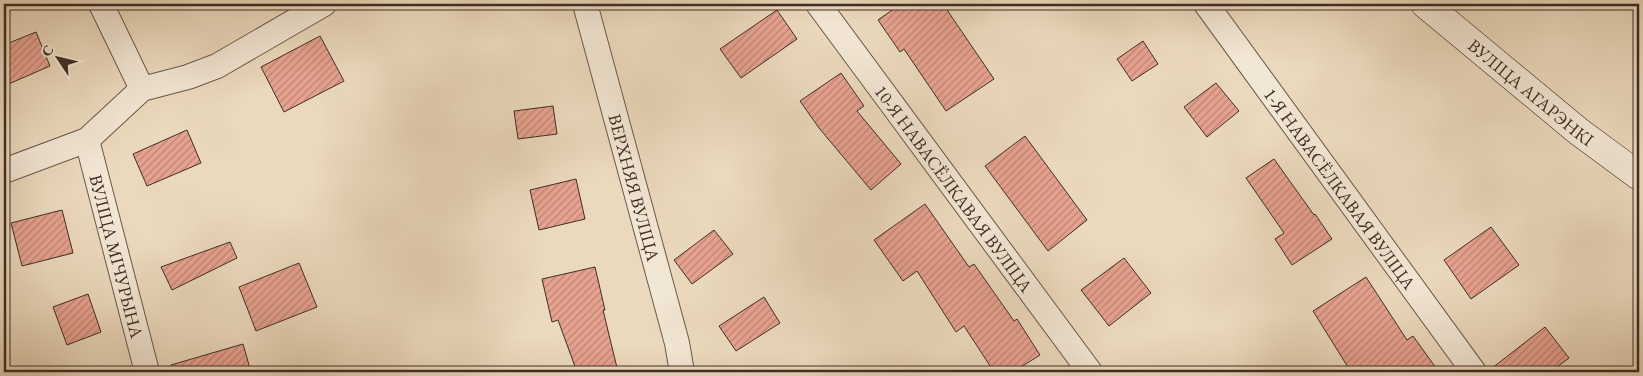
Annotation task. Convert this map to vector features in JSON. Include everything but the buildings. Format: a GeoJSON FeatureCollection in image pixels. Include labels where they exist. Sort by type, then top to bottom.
{"type":"FeatureCollection","features":[{"type":"Feature","properties":{"kind":"main road","name":"ВУЛІЦА АГАРЭНКІ"},"geometry":{"type":"LineString","coordinates":[[1424,4],[1578,131],[1639,176]]}},
{"type":"Feature","properties":{"kind":"street"},"geometry":{"type":"LineString","coordinates":[[101,4],[142,90]]}},
{"type":"Feature","properties":{"kind":"street"},"geometry":{"type":"LineString","coordinates":[[4,171],[86,140],[142,90],[188,77],[217,66],[324,4]]}},
{"type":"Feature","properties":{"kind":"street","name":"ВЕРХНЯЯ ВУЛІЦА"},"geometry":{"type":"LineString","coordinates":[[586,4],[677,343],[682,372]]}},
{"type":"Feature","properties":{"kind":"street","name":"10-Я НАВАСЁЛКАВАЯ ВУЛІЦА"},"geometry":{"type":"LineString","coordinates":[[818,4],[1090,372]]}},
{"type":"Feature","properties":{"kind":"street","name":"1-Я НАВАСЁЛКАВАЯ ВУЛІЦА"},"geometry":{"type":"LineString","coordinates":[[1206,4],[1474,372]]}},
{"type":"Feature","properties":{"kind":"street","name":"ВУЛІЦА МІЧУРЫНА"},"geometry":{"type":"LineString","coordinates":[[86,140],[147,372]]}},
{"type":"Feature","properties":{"kind":"street"},"geometry":{"type":"LineString","coordinates":[[677,343],[698,372]]}}]}
